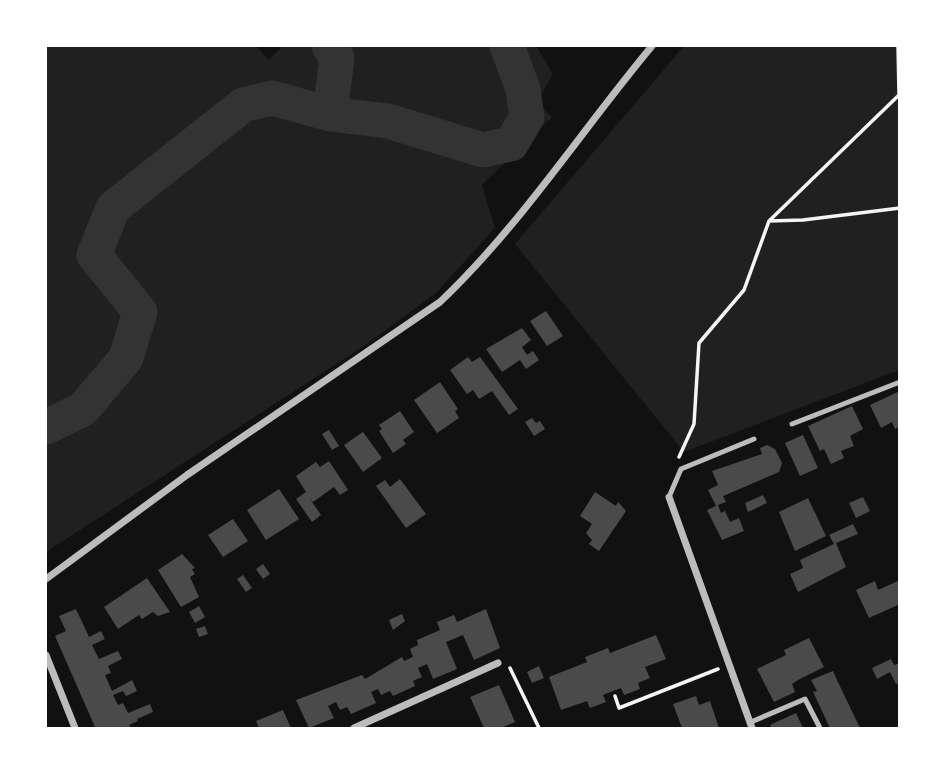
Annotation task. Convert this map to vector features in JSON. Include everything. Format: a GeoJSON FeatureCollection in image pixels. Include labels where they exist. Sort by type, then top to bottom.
{"type":"FeatureCollection","features":[{"type":"Feature","properties":{"kind":"street"},"geometry":{"type":"LineString","coordinates":[[46,579],[208,460],[440,302],[475,268],[549,182],[652,46]]}},
{"type":"Feature","properties":{"kind":"street"},"geometry":{"type":"LineString","coordinates":[[668,497],[751,725]]}},
{"type":"Feature","properties":{"kind":"street"},"geometry":{"type":"LineString","coordinates":[[46,655],[75,729]]}},
{"type":"Feature","properties":{"kind":"street"},"geometry":{"type":"LineString","coordinates":[[354,729],[498,663]]}},
{"type":"Feature","properties":{"kind":"lane"},"geometry":{"type":"LineString","coordinates":[[792,424],[900,382]]}},
{"type":"Feature","properties":{"kind":"lane"},"geometry":{"type":"LineString","coordinates":[[668,497],[681,469],[754,439]]}},
{"type":"Feature","properties":{"kind":"lane"},"geometry":{"type":"LineString","coordinates":[[751,725],[805,699],[820,729]]}},
{"type":"Feature","properties":{"kind":"path"},"geometry":{"type":"LineString","coordinates":[[675,468],[694,424],[699,343],[744,290],[769,221],[899,95],[898,46]]}},
{"type":"Feature","properties":{"kind":"path"},"geometry":{"type":"LineString","coordinates":[[769,221],[803,220],[900,208]]}},
{"type":"Feature","properties":{"kind":"path"},"geometry":{"type":"LineString","coordinates":[[615,696],[619,708],[729,664]]}},
{"type":"Feature","properties":{"kind":"path"},"geometry":{"type":"LineString","coordinates":[[513,673],[539,729]]}},
{"type":"Feature","properties":{"kind":"shaded area"},"geometry":{"type":"Polygon","coordinates":[[[46,46],[257,46],[268,60],[283,46],[536,46],[553,74],[537,103],[552,117],[482,185],[495,228],[436,293],[364,346],[46,552],[46,46]]]}},
{"type":"Feature","properties":{"kind":"shaded area"},"geometry":{"type":"Polygon","coordinates":[[[684,46],[899,46],[899,370],[684,452],[515,244],[684,46]]]}},
{"type":"Feature","properties":{"kind":"building"},"geometry":{"type":"Polygon","coordinates":[[[546,311],[563,336],[547,346],[530,321],[546,311]]]}},
{"type":"Feature","properties":{"kind":"building"},"geometry":{"type":"Polygon","coordinates":[[[522,328],[531,340],[522,347],[527,355],[533,351],[539,360],[526,369],[520,360],[502,372],[486,349],[522,328]]]}},
{"type":"Feature","properties":{"kind":"building"},"geometry":{"type":"Polygon","coordinates":[[[468,357],[472,362],[480,357],[518,409],[509,415],[492,391],[479,399],[473,390],[467,394],[450,370],[468,357]]]}},
{"type":"Feature","properties":{"kind":"building"},"geometry":{"type":"Polygon","coordinates":[[[440,382],[458,409],[455,411],[459,418],[437,433],[414,400],[440,382]]]}},
{"type":"Feature","properties":{"kind":"building"},"geometry":{"type":"Polygon","coordinates":[[[900,391],[900,426],[895,429],[892,422],[881,428],[870,405],[900,391]]]}},
{"type":"Feature","properties":{"kind":"building"},"geometry":{"type":"Polygon","coordinates":[[[852,406],[863,429],[850,436],[854,446],[841,451],[844,458],[831,464],[824,449],[820,451],[808,426],[852,406]]]}},
{"type":"Feature","properties":{"kind":"building"},"geometry":{"type":"Polygon","coordinates":[[[400,411],[414,432],[403,440],[406,444],[393,453],[379,431],[382,429],[379,425],[400,411]]]}},
{"type":"Feature","properties":{"kind":"building"},"geometry":{"type":"Polygon","coordinates":[[[532,418],[536,423],[540,421],[545,429],[534,436],[525,422],[532,418]]]}},
{"type":"Feature","properties":{"kind":"building"},"geometry":{"type":"Polygon","coordinates":[[[329,430],[339,446],[332,450],[322,434],[329,430]]]}},
{"type":"Feature","properties":{"kind":"building"},"geometry":{"type":"Polygon","coordinates":[[[363,432],[382,458],[363,472],[344,445],[363,432]]]}},
{"type":"Feature","properties":{"kind":"building"},"geometry":{"type":"Polygon","coordinates":[[[803,435],[818,468],[800,476],[785,443],[803,435]]]}},
{"type":"Feature","properties":{"kind":"building"},"geometry":{"type":"Polygon","coordinates":[[[767,445],[775,449],[782,463],[779,472],[723,496],[726,502],[718,505],[721,513],[725,511],[730,522],[739,518],[744,531],[722,540],[707,510],[716,506],[708,490],[718,485],[712,471],[762,454],[760,448],[767,445]]]}},
{"type":"Feature","properties":{"kind":"building"},"geometry":{"type":"Polygon","coordinates":[[[329,461],[348,490],[340,495],[334,487],[313,502],[310,499],[321,515],[312,522],[296,499],[306,492],[296,476],[316,462],[320,467],[329,461]]]}},
{"type":"Feature","properties":{"kind":"building"},"geometry":{"type":"Polygon","coordinates":[[[400,479],[426,514],[406,528],[376,486],[385,480],[390,487],[400,479]]]}},
{"type":"Feature","properties":{"kind":"building"},"geometry":{"type":"Polygon","coordinates":[[[279,489],[299,519],[266,540],[247,510],[279,489]]]}},
{"type":"Feature","properties":{"kind":"building"},"geometry":{"type":"Polygon","coordinates":[[[595,492],[616,506],[618,502],[626,511],[599,551],[589,544],[592,540],[586,533],[592,524],[580,516],[595,492]]]}},
{"type":"Feature","properties":{"kind":"building"},"geometry":{"type":"Polygon","coordinates":[[[763,495],[767,503],[748,512],[745,503],[763,495]]]}},
{"type":"Feature","properties":{"kind":"building"},"geometry":{"type":"Polygon","coordinates":[[[863,497],[870,511],[856,518],[849,503],[863,497]]]}},
{"type":"Feature","properties":{"kind":"building"},"geometry":{"type":"Polygon","coordinates":[[[808,498],[826,536],[795,551],[779,512],[808,498]]]}},
{"type":"Feature","properties":{"kind":"building"},"geometry":{"type":"Polygon","coordinates":[[[233,519],[248,541],[223,557],[208,535],[233,519]]]}},
{"type":"Feature","properties":{"kind":"building"},"geometry":{"type":"Polygon","coordinates":[[[853,524],[858,534],[836,543],[846,567],[798,592],[790,574],[803,568],[800,560],[834,544],[829,535],[853,524]]]}},
{"type":"Feature","properties":{"kind":"building"},"geometry":{"type":"Polygon","coordinates":[[[182,554],[195,568],[192,569],[195,574],[190,577],[199,597],[181,607],[158,570],[182,554]]]}},
{"type":"Feature","properties":{"kind":"building"},"geometry":{"type":"Polygon","coordinates":[[[263,564],[270,574],[263,579],[256,569],[263,564]]]}},
{"type":"Feature","properties":{"kind":"building"},"geometry":{"type":"Polygon","coordinates":[[[243,575],[252,588],[246,592],[237,579],[243,575]]]}},
{"type":"Feature","properties":{"kind":"building"},"geometry":{"type":"Polygon","coordinates":[[[147,578],[170,612],[158,616],[153,612],[142,619],[139,615],[118,629],[104,607],[147,578]]]}},
{"type":"Feature","properties":{"kind":"building"},"geometry":{"type":"Polygon","coordinates":[[[900,580],[900,604],[869,618],[856,590],[875,581],[878,590],[900,580]]]}},
{"type":"Feature","properties":{"kind":"building"},"geometry":{"type":"Polygon","coordinates":[[[199,606],[205,617],[195,623],[189,612],[199,606]]]}},
{"type":"Feature","properties":{"kind":"building"},"geometry":{"type":"Polygon","coordinates":[[[76,609],[89,637],[101,631],[105,639],[92,645],[99,659],[118,651],[122,659],[108,666],[111,673],[105,675],[112,691],[132,680],[137,691],[126,696],[123,691],[113,695],[118,705],[123,703],[128,713],[150,704],[153,712],[137,719],[138,721],[129,725],[131,728],[95,727],[55,636],[66,631],[59,616],[76,609]]]}},
{"type":"Feature","properties":{"kind":"building"},"geometry":{"type":"Polygon","coordinates":[[[486,609],[500,648],[474,660],[463,635],[446,642],[457,669],[433,679],[427,664],[418,668],[422,677],[413,681],[415,686],[393,696],[390,691],[381,695],[378,689],[371,692],[376,703],[351,714],[347,707],[340,710],[336,702],[328,706],[334,718],[309,728],[296,700],[362,675],[365,679],[402,657],[404,661],[413,657],[410,649],[418,645],[417,640],[440,630],[437,622],[454,615],[457,622],[486,609]]]}},
{"type":"Feature","properties":{"kind":"building"},"geometry":{"type":"Polygon","coordinates":[[[402,614],[405,621],[393,630],[389,620],[402,614]]]}},
{"type":"Feature","properties":{"kind":"building"},"geometry":{"type":"Polygon","coordinates":[[[205,626],[208,634],[199,637],[196,629],[205,626]]]}},
{"type":"Feature","properties":{"kind":"building"},"geometry":{"type":"Polygon","coordinates":[[[656,635],[666,659],[645,667],[650,678],[638,683],[640,689],[624,695],[621,688],[603,695],[606,702],[590,708],[587,701],[561,710],[549,677],[587,662],[585,657],[608,648],[610,653],[656,635]]]}},
{"type":"Feature","properties":{"kind":"building"},"geometry":{"type":"Polygon","coordinates":[[[809,638],[824,667],[792,684],[795,692],[774,702],[757,669],[786,655],[784,650],[809,638]]]}},
{"type":"Feature","properties":{"kind":"building"},"geometry":{"type":"Polygon","coordinates":[[[891,659],[894,665],[900,663],[900,683],[896,684],[890,672],[877,679],[872,668],[891,659]]]}},
{"type":"Feature","properties":{"kind":"building"},"geometry":{"type":"Polygon","coordinates":[[[539,666],[544,678],[532,683],[527,672],[539,666]]]}},
{"type":"Feature","properties":{"kind":"building"},"geometry":{"type":"Polygon","coordinates":[[[833,671],[860,728],[830,728],[813,692],[817,691],[811,680],[833,671]]]}},
{"type":"Feature","properties":{"kind":"building"},"geometry":{"type":"Polygon","coordinates":[[[499,685],[515,722],[501,728],[484,728],[470,697],[499,685]]]}},
{"type":"Feature","properties":{"kind":"building"},"geometry":{"type":"Polygon","coordinates":[[[696,696],[699,705],[710,701],[719,728],[682,728],[673,704],[696,696]]]}},
{"type":"Feature","properties":{"kind":"building"},"geometry":{"type":"Polygon","coordinates":[[[283,710],[291,728],[259,728],[256,721],[283,710]]]}},
{"type":"Feature","properties":{"kind":"building"},"geometry":{"type":"Polygon","coordinates":[[[796,713],[803,728],[772,728],[770,725],[796,713]]]}},
{"type":"Feature","properties":{"kind":"waterway"},"geometry":{"type":"LineString","coordinates":[[329,46],[337,58],[330,114]]}},
{"type":"Feature","properties":{"kind":"waterway"},"geometry":{"type":"LineString","coordinates":[[337,58],[347,46]]}},
{"type":"Feature","properties":{"kind":"waterway"},"geometry":{"type":"LineString","coordinates":[[46,427],[83,409],[126,358],[140,312],[94,255],[113,208],[243,105],[272,98],[330,114],[388,121],[483,150],[511,144],[527,117],[523,89],[507,46]]}}]}
